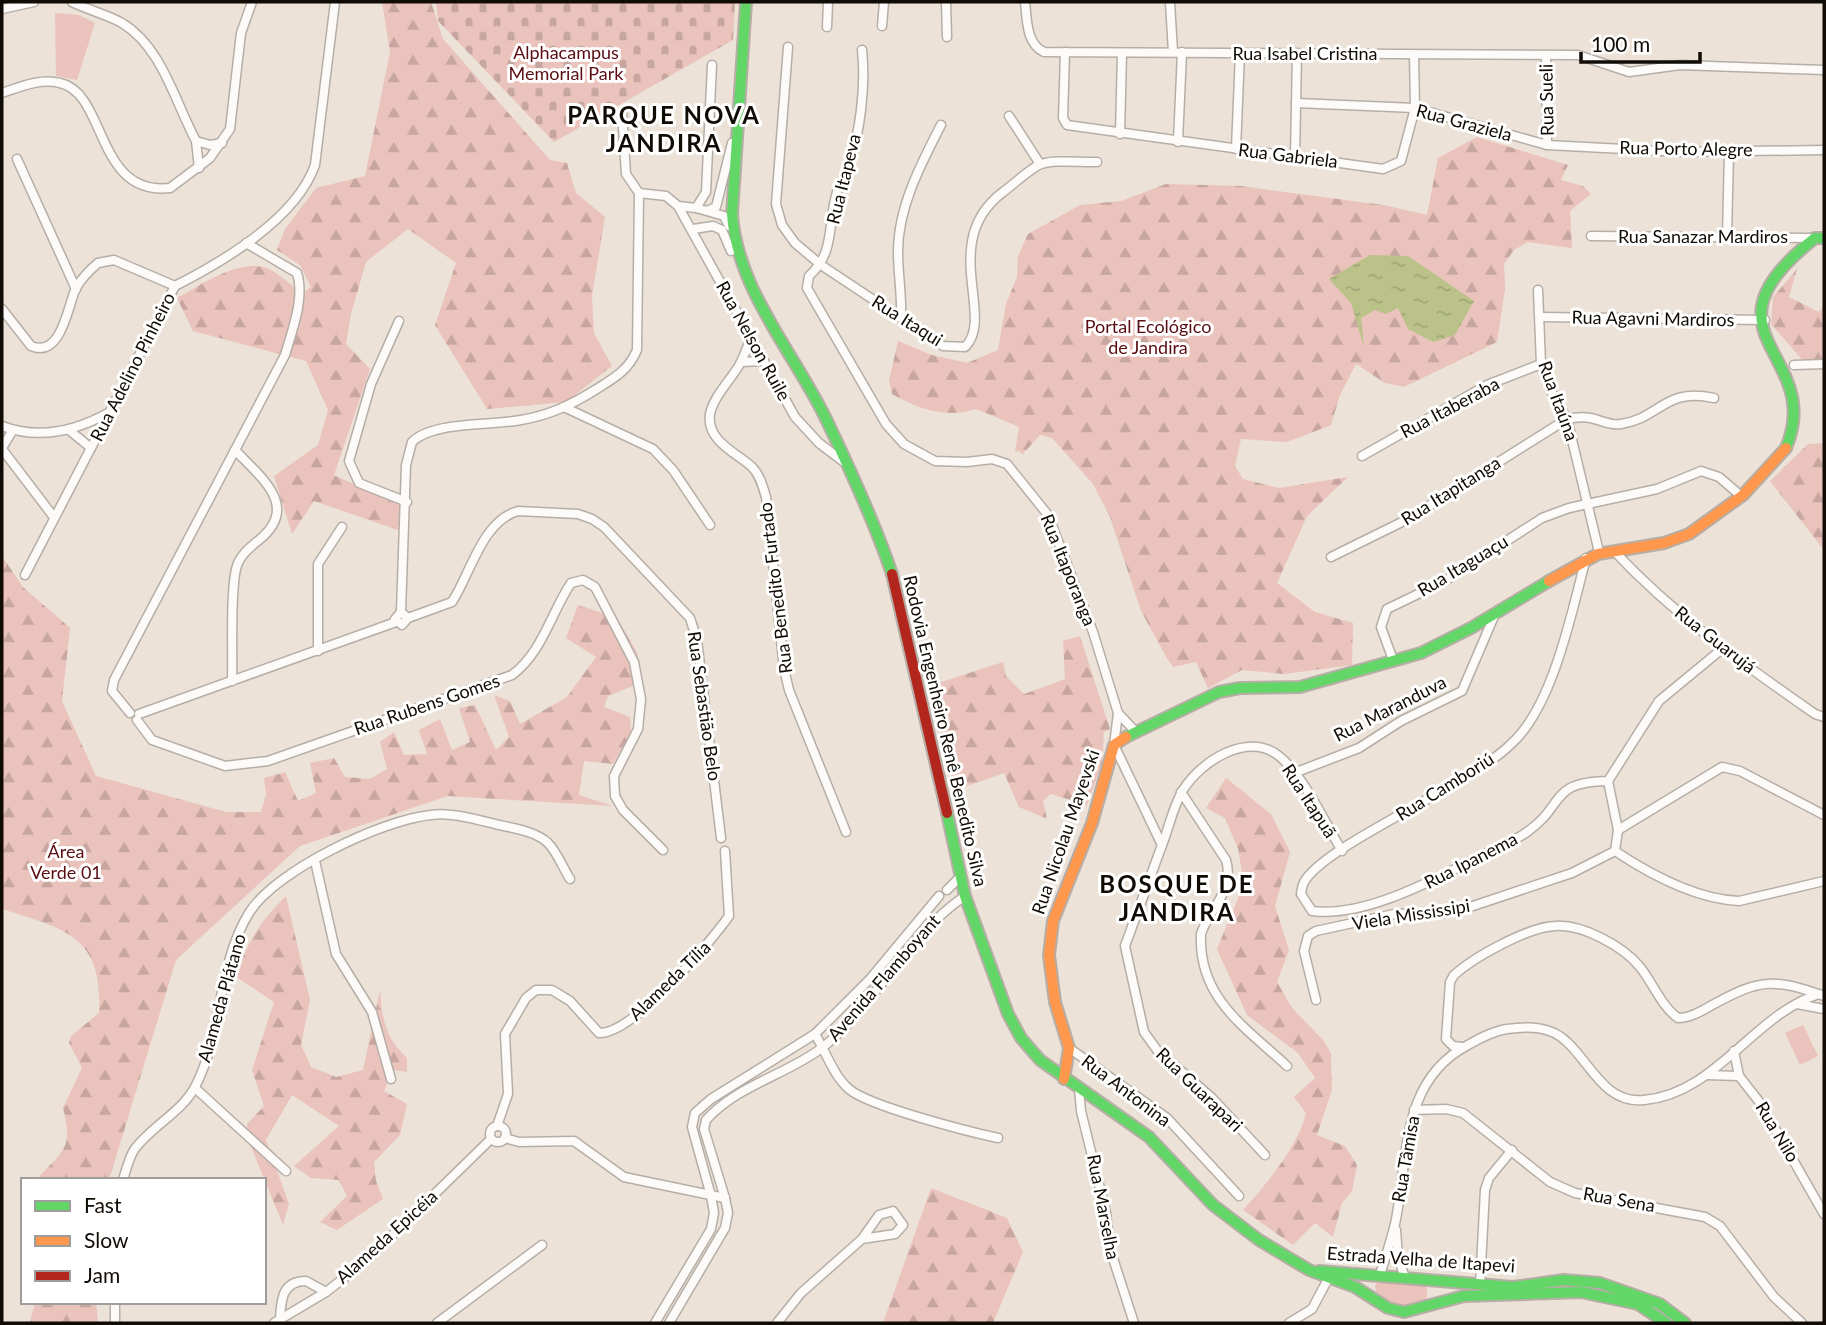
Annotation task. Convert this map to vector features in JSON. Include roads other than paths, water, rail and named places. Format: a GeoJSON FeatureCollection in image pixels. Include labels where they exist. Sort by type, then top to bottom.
{"type":"FeatureCollection","features":[{"type":"Feature","properties":{"kind":"main road","name":"Rodovia Engenheiro Renê Benedito Silva"},"geometry":{"type":"LineString","coordinates":[[746,2],[732,214],[734,242],[753,289],[816,397],[889,566],[900,601],[965,896],[985,955],[1021,1038],[1040,1060],[1064,1079],[1149,1137],[1221,1211],[1259,1240],[1309,1270]]}},
{"type":"Feature","properties":{"kind":"main road"},"geometry":{"type":"LineString","coordinates":[[1797,371],[1765,320],[1770,285],[1778,269],[1819,238]]}},
{"type":"Feature","properties":{"kind":"main road"},"geometry":{"type":"LineString","coordinates":[[1599,552],[1687,536],[1715,519],[1792,440],[1802,422],[1806,402]]}},
{"type":"Feature","properties":{"kind":"main road","name":"Rua Nicolau Mayevski"},"geometry":{"type":"LineString","coordinates":[[1064,1079],[1069,1048],[1055,1002],[1049,955],[1053,921],[1092,823],[1114,745],[1135,731],[1219,692],[1240,688],[1300,687],[1443,644],[1599,552]]}},
{"type":"Feature","properties":{"kind":"main road","name":"Estrada Velha de Itapevi"},"geometry":{"type":"LineString","coordinates":[[1309,1270],[1513,1287],[1564,1280],[1600,1283],[1660,1304],[1685,1323]]}},
{"type":"Feature","properties":{"kind":"main road","name":"Estrada Velha de Itapevi"},"geometry":{"type":"LineString","coordinates":[[1309,1270],[1355,1287],[1375,1301],[1404,1312],[1464,1296],[1581,1292],[1638,1304],[1666,1323]]}},
{"type":"Feature","properties":{"kind":"main road"},"geometry":{"type":"LineString","coordinates":[[1375,1301],[1371,1286],[1380,1275]]}},
{"type":"Feature","properties":{"kind":"main road"},"geometry":{"type":"LineString","coordinates":[[1427,1280],[1434,1292],[1429,1307]]}},
{"type":"Feature","properties":{"kind":"street"},"geometry":{"type":"LineString","coordinates":[[2,9],[34,2]]}},
{"type":"Feature","properties":{"kind":"street"},"geometry":{"type":"LineString","coordinates":[[72,2],[120,22],[154,53],[196,141],[199,168]]}},
{"type":"Feature","properties":{"kind":"street"},"geometry":{"type":"LineString","coordinates":[[2,93],[49,81],[71,87],[93,119],[114,163],[125,174],[150,187],[170,188],[199,168],[222,143],[230,129],[243,26],[252,2]]}},
{"type":"Feature","properties":{"kind":"street","name":"Rua Adelino Pinheiro"},"geometry":{"type":"LineString","coordinates":[[25,575],[53,516],[112,411],[175,286],[217,264],[246,243],[293,201],[308,183],[314,164],[335,2]]}},
{"type":"Feature","properties":{"kind":"street"},"geometry":{"type":"LineString","coordinates":[[827,27],[828,2]]}},
{"type":"Feature","properties":{"kind":"street"},"geometry":{"type":"LineString","coordinates":[[882,26],[884,2]]}},
{"type":"Feature","properties":{"kind":"street"},"geometry":{"type":"LineString","coordinates":[[946,2],[947,37]]}},
{"type":"Feature","properties":{"kind":"street","name":"Rua Isabel Cristina"},"geometry":{"type":"LineString","coordinates":[[1025,2],[1027,24],[1037,48],[1065,52],[1578,55],[1629,72],[1680,65],[1824,71]]}},
{"type":"Feature","properties":{"kind":"street"},"geometry":{"type":"LineString","coordinates":[[1170,2],[1177,52],[1178,142]]}},
{"type":"Feature","properties":{"kind":"street","name":"Rua Itaqui"},"geometry":{"type":"LineString","coordinates":[[788,47],[776,204],[782,225],[795,243],[821,265],[943,346],[965,347],[974,332],[970,260],[977,220],[993,199],[1040,164]]}},
{"type":"Feature","properties":{"kind":"street","name":"Rua Itapeva"},"geometry":{"type":"LineString","coordinates":[[821,265],[837,192],[849,169],[864,71],[862,50]]}},
{"type":"Feature","properties":{"kind":"street","name":"Rua Gabriela"},"geometry":{"type":"LineString","coordinates":[[1065,52],[1063,118],[1067,125],[1383,169],[1401,161],[1415,108],[1415,55]]}},
{"type":"Feature","properties":{"kind":"street"},"geometry":{"type":"LineString","coordinates":[[1120,134],[1122,53]]}},
{"type":"Feature","properties":{"kind":"street"},"geometry":{"type":"LineString","coordinates":[[1236,149],[1240,53]]}},
{"type":"Feature","properties":{"kind":"street"},"geometry":{"type":"LineString","coordinates":[[1295,157],[1297,53]]}},
{"type":"Feature","properties":{"kind":"street","name":"Rua Sueli"},"geometry":{"type":"LineString","coordinates":[[1546,55],[1547,145]]}},
{"type":"Feature","properties":{"kind":"street"},"geometry":{"type":"LineString","coordinates":[[696,208],[706,192],[712,65]]}},
{"type":"Feature","properties":{"kind":"street","name":"Rua Graziela"},"geometry":{"type":"LineString","coordinates":[[1296,103],[1415,108],[1547,145]]}},
{"type":"Feature","properties":{"kind":"street"},"geometry":{"type":"LineString","coordinates":[[135,716],[396,622],[396,616],[404,615],[407,450],[418,435],[520,420],[566,408],[624,372],[637,350],[639,193],[626,174],[622,112]]}},
{"type":"Feature","properties":{"kind":"street"},"geometry":{"type":"LineString","coordinates":[[1009,116],[1040,164],[1097,162]]}},
{"type":"Feature","properties":{"kind":"street"},"geometry":{"type":"LineString","coordinates":[[707,211],[716,207],[721,196],[737,124]]}},
{"type":"Feature","properties":{"kind":"street"},"geometry":{"type":"LineString","coordinates":[[901,317],[898,250],[903,217],[915,176],[941,125]]}},
{"type":"Feature","properties":{"kind":"street"},"geometry":{"type":"LineString","coordinates":[[196,141],[210,145],[222,143]]}},
{"type":"Feature","properties":{"kind":"street","name":"Rua Porto Alegre"},"geometry":{"type":"LineString","coordinates":[[1547,145],[1648,151],[1824,150]]}},
{"type":"Feature","properties":{"kind":"street"},"geometry":{"type":"LineString","coordinates":[[1727,237],[1729,151]]}},
{"type":"Feature","properties":{"kind":"street"},"geometry":{"type":"LineString","coordinates":[[17,159],[76,289]]}},
{"type":"Feature","properties":{"kind":"street"},"geometry":{"type":"LineString","coordinates":[[639,193],[666,196],[678,206],[696,208],[727,219],[734,242]]}},
{"type":"Feature","properties":{"kind":"street","name":"Rua Nelson Ruile"},"geometry":{"type":"LineString","coordinates":[[678,206],[795,416],[820,443],[844,462]]}},
{"type":"Feature","properties":{"kind":"street"},"geometry":{"type":"LineString","coordinates":[[693,229],[713,226],[722,230],[736,264],[753,289]]}},
{"type":"Feature","properties":{"kind":"street","name":"Rua Sanazar Mardiros"},"geometry":{"type":"LineString","coordinates":[[1591,236],[1819,238]]}},
{"type":"Feature","properties":{"kind":"street","name":"Rua Rubens Gomes"},"geometry":{"type":"LineString","coordinates":[[246,243],[297,273],[300,285],[285,355],[114,680],[112,691],[152,740],[225,766],[268,761],[512,676],[535,651],[572,583],[583,580],[594,587],[629,652],[641,699],[638,729],[614,776],[615,796],[623,810],[663,850]]}},
{"type":"Feature","properties":{"kind":"street"},"geometry":{"type":"LineString","coordinates":[[2,309],[31,346],[46,347],[60,332],[76,289],[93,267],[106,260],[121,262],[175,286]]}},
{"type":"Feature","properties":{"kind":"street","name":"Rua Itaporanga"},"geometry":{"type":"LineString","coordinates":[[821,265],[809,276],[807,288],[886,424],[904,444],[935,461],[967,462],[992,458],[1007,464],[1048,515],[1093,632],[1118,713],[1114,745]]}},
{"type":"Feature","properties":{"kind":"street","name":"Rua Itaúna"},"geometry":{"type":"LineString","coordinates":[[1538,290],[1541,364],[1551,391],[1567,419],[1599,552]]}},
{"type":"Feature","properties":{"kind":"street","name":"Rua Agavni Mardiros"},"geometry":{"type":"LineString","coordinates":[[1540,317],[1765,320]]}},
{"type":"Feature","properties":{"kind":"street"},"geometry":{"type":"LineString","coordinates":[[399,321],[371,384],[349,461],[359,483],[407,502]]}},
{"type":"Feature","properties":{"kind":"street","name":"Rua Benedito Furtado"},"geometry":{"type":"LineString","coordinates":[[751,337],[741,362],[714,405],[710,415],[711,427],[717,439],[754,469],[761,482],[766,497],[784,669],[789,690],[846,832]]}},
{"type":"Feature","properties":{"kind":"street"},"geometry":{"type":"LineString","coordinates":[[741,362],[764,361]]}},
{"type":"Feature","properties":{"kind":"street"},"geometry":{"type":"LineString","coordinates":[[1797,371],[1824,363]]}},
{"type":"Feature","properties":{"kind":"street","name":"Rua Itaberaba"},"geometry":{"type":"LineString","coordinates":[[1362,456],[1487,385],[1541,364]]}},
{"type":"Feature","properties":{"kind":"street"},"geometry":{"type":"LineString","coordinates":[[1567,419],[1594,417],[1619,425],[1640,418],[1680,396],[1698,394],[1714,398]]}},
{"type":"Feature","properties":{"kind":"street"},"geometry":{"type":"LineString","coordinates":[[566,408],[653,449],[673,470],[710,525]]}},
{"type":"Feature","properties":{"kind":"street"},"geometry":{"type":"LineString","coordinates":[[2,426],[37,433],[69,430],[112,411]]}},
{"type":"Feature","properties":{"kind":"street","name":"Rua Itapitanga"},"geometry":{"type":"LineString","coordinates":[[1331,557],[1408,519],[1567,419]]}},
{"type":"Feature","properties":{"kind":"street"},"geometry":{"type":"LineString","coordinates":[[13,430],[2,448],[53,516]]}},
{"type":"Feature","properties":{"kind":"street"},"geometry":{"type":"LineString","coordinates":[[69,430],[91,448]]}},
{"type":"Feature","properties":{"kind":"street"},"geometry":{"type":"LineString","coordinates":[[232,681],[236,569],[249,548],[270,531],[277,513],[273,491],[234,450]]}},
{"type":"Feature","properties":{"kind":"street","name":"Rua Itaguaçu"},"geometry":{"type":"LineString","coordinates":[[1393,660],[1381,627],[1387,609],[1445,582],[1542,518],[1588,503],[1657,489],[1701,471],[1719,477],[1741,495]]}},
{"type":"Feature","properties":{"kind":"street","name":"Rua Sebastião Belo"},"geometry":{"type":"LineString","coordinates":[[404,615],[452,602],[494,526],[508,514],[518,511],[578,514],[604,527],[694,625],[721,838]]}},
{"type":"Feature","properties":{"kind":"street"},"geometry":{"type":"LineString","coordinates":[[318,650],[318,564],[342,527]]}},
{"type":"Feature","properties":{"kind":"street","name":"Rua Guarujá"},"geometry":{"type":"LineString","coordinates":[[1615,551],[1649,589],[1722,649],[1815,714],[1824,717]]}},
{"type":"Feature","properties":{"kind":"street","name":"Rua Camboriú"},"geometry":{"type":"LineString","coordinates":[[1390,898],[1331,911],[1312,911],[1305,904],[1302,885],[1307,877],[1342,851],[1448,788],[1511,745],[1528,727],[1541,704],[1565,636],[1586,558]]}},
{"type":"Feature","properties":{"kind":"street","name":"Rua Maranduva"},"geometry":{"type":"LineString","coordinates":[[1294,773],[1359,748],[1401,721],[1462,691],[1495,614]]}},
{"type":"Feature","properties":{"kind":"street"},"geometry":{"type":"LineString","coordinates":[[1722,649],[1659,701],[1608,781],[1618,830],[1615,851],[1669,882],[1726,900],[1739,901],[1824,881]]}},
{"type":"Feature","properties":{"kind":"street","name":"Rua Itaporanga"},"geometry":{"type":"LineString","coordinates":[[1118,713],[1135,731]]}},
{"type":"Feature","properties":{"kind":"street"},"geometry":{"type":"LineString","coordinates":[[1114,745],[1162,845]]}},
{"type":"Feature","properties":{"kind":"street","name":"Rua Itapuã"},"geometry":{"type":"LineString","coordinates":[[1162,845],[1181,792],[1191,777],[1229,751],[1248,745],[1264,748],[1279,756],[1294,773],[1342,851]]}},
{"type":"Feature","properties":{"kind":"street"},"geometry":{"type":"LineString","coordinates":[[1618,830],[1722,767],[1740,771],[1824,815]]}},
{"type":"Feature","properties":{"kind":"street","name":"Rua Ipanema"},"geometry":{"type":"LineString","coordinates":[[1390,898],[1412,891],[1525,834],[1546,814],[1561,791],[1576,783],[1608,781]]}},
{"type":"Feature","properties":{"kind":"street"},"geometry":{"type":"LineString","coordinates":[[1181,792],[1226,860],[1229,873],[1228,884],[1201,934],[1214,995],[1226,1011],[1287,1066]]}},
{"type":"Feature","properties":{"kind":"street","name":"Alameda Plátano"},"geometry":{"type":"LineString","coordinates":[[124,1178],[134,1151],[195,1088],[207,1053],[229,961],[248,914],[262,896],[366,832],[397,821],[434,814],[464,817],[527,832],[548,842],[570,879]]}},
{"type":"Feature","properties":{"kind":"street","name":"Rua Guarapari"},"geometry":{"type":"LineString","coordinates":[[1162,845],[1125,946],[1144,1032],[1157,1051],[1212,1098],[1265,1155]]}},
{"type":"Feature","properties":{"kind":"street","name":"Alameda Tília"},"geometry":{"type":"LineString","coordinates":[[497,1126],[508,1094],[505,1034],[517,1009],[536,990],[545,988],[570,1001],[599,1033],[627,1023],[697,957],[729,916],[725,851]]}},
{"type":"Feature","properties":{"kind":"street","name":"Viela Mississipi"},"geometry":{"type":"LineString","coordinates":[[1316,1000],[1304,951],[1308,936],[1316,931],[1394,914],[1445,913],[1473,906],[1572,873],[1615,851]]}},
{"type":"Feature","properties":{"kind":"street"},"geometry":{"type":"LineString","coordinates":[[315,861],[336,954],[372,1012],[391,1079]]}},
{"type":"Feature","properties":{"kind":"street"},"geometry":{"type":"LineString","coordinates":[[947,890],[960,877]]}},
{"type":"Feature","properties":{"kind":"street","name":"Avenida Flamboyant"},"geometry":{"type":"LineString","coordinates":[[655,1323],[711,1229],[714,1213],[692,1127],[695,1113],[711,1099],[815,1034],[870,979],[940,896]]}},
{"type":"Feature","properties":{"kind":"street","name":"Avenida Flamboyant"},"geometry":{"type":"LineString","coordinates":[[668,1323],[725,1228],[728,1213],[704,1129],[706,1121],[742,1092],[823,1047],[929,924],[965,896]]}},
{"type":"Feature","properties":{"kind":"street"},"geometry":{"type":"LineString","coordinates":[[1462,1047],[1449,1044],[1445,1032],[1450,982],[1462,968],[1523,935],[1555,926],[1576,929],[1596,937],[1638,965],[1678,1018],[1701,1011],[1748,986],[1763,982],[1822,995]]}},
{"type":"Feature","properties":{"kind":"street"},"geometry":{"type":"LineString","coordinates":[[1789,986],[1797,1004],[1824,1009]]}},
{"type":"Feature","properties":{"kind":"street","name":"Rua Tâmisa"},"geometry":{"type":"LineString","coordinates":[[1380,1275],[1395,1223],[1407,1130],[1414,1110],[1430,1077],[1462,1047],[1502,1029],[1521,1027],[1554,1031],[1610,1090],[1628,1100],[1664,1096],[1707,1075],[1734,1051],[1797,1004],[1822,995]]}},
{"type":"Feature","properties":{"kind":"street"},"geometry":{"type":"LineString","coordinates":[[815,1034],[837,1074],[850,1091],[965,1131],[999,1138]]}},
{"type":"Feature","properties":{"kind":"street","name":"Rua Antonina"},"geometry":{"type":"LineString","coordinates":[[1069,1048],[1167,1118],[1239,1196]]}},
{"type":"Feature","properties":{"kind":"street","name":"Rua Nilo"},"geometry":{"type":"LineString","coordinates":[[1734,1051],[1739,1076],[1761,1104],[1824,1214]]}},
{"type":"Feature","properties":{"kind":"street"},"geometry":{"type":"LineString","coordinates":[[1707,1075],[1739,1076]]}},
{"type":"Feature","properties":{"kind":"street"},"geometry":{"type":"LineString","coordinates":[[195,1088],[286,1171]]}},
{"type":"Feature","properties":{"kind":"street","name":"Rua Marselha"},"geometry":{"type":"LineString","coordinates":[[1079,1088],[1080,1111],[1106,1213],[1110,1249],[1134,1323]]}},
{"type":"Feature","properties":{"kind":"street","name":"Rua Sena"},"geometry":{"type":"LineString","coordinates":[[1414,1110],[1446,1109],[1463,1112],[1550,1182],[1575,1193],[1705,1217],[1720,1226],[1774,1297],[1802,1323]]}},
{"type":"Feature","properties":{"kind":"street"},"geometry":{"type":"LineString","coordinates":[[505,1138],[505,1129],[497,1126],[491,1130],[491,1139],[499,1142],[505,1138],[519,1142],[574,1140],[624,1177],[725,1198]]}},
{"type":"Feature","properties":{"kind":"street","name":"Alameda Epicéia"},"geometry":{"type":"LineString","coordinates":[[277,1321],[326,1292],[366,1261],[491,1139]]}},
{"type":"Feature","properties":{"kind":"street"},"geometry":{"type":"LineString","coordinates":[[1480,1285],[1485,1190],[1489,1178],[1512,1150]]}},
{"type":"Feature","properties":{"kind":"street"},"geometry":{"type":"LineString","coordinates":[[777,1323],[801,1293],[862,1239],[879,1215],[885,1211],[893,1211],[903,1225],[895,1234],[862,1239]]}},
{"type":"Feature","properties":{"kind":"street","name":"Rua Tâmisa"},"geometry":{"type":"LineString","coordinates":[[1395,1223],[1398,1257],[1405,1278]]}},
{"type":"Feature","properties":{"kind":"street"},"geometry":{"type":"LineString","coordinates":[[437,1323],[542,1245]]}},
{"type":"Feature","properties":{"kind":"street"},"geometry":{"type":"LineString","coordinates":[[1289,1323],[1312,1309],[1328,1279]]}},
{"type":"Feature","properties":{"kind":"street"},"geometry":{"type":"LineString","coordinates":[[277,1321],[282,1296],[291,1284],[306,1281],[326,1292]]}},
{"type":"Feature","properties":{"kind":"street"},"geometry":{"type":"LineString","coordinates":[[115,1304],[115,1323]]}},
{"type":"Feature","properties":{"kind":"water"},"geometry":{"type":"Polygon","coordinates":[[[1370,255],[1408,256],[1474,301],[1455,335],[1433,342],[1408,329],[1398,308],[1386,314],[1375,310],[1361,318],[1364,347],[1351,303],[1329,279],[1370,255]]]}},
{"type":"Feature","properties":{"kind":"district","name":"PARQUE NOVA JANDIRA"},"geometry":{"type":"Point","coordinates":[664,130]}},
{"type":"Feature","properties":{"kind":"district","name":"BOSQUE DE JANDIRA"},"geometry":{"type":"Point","coordinates":[1177,899]}},
{"type":"Feature","properties":{"kind":"park label","name":"Alphacampus Memorial Park"},"geometry":{"type":"Point","coordinates":[566,63]}},
{"type":"Feature","properties":{"kind":"park label","name":"Portal Ecológico de Jandira"},"geometry":{"type":"Point","coordinates":[1148,337]}},
{"type":"Feature","properties":{"kind":"park label","name":"Área Verde 01"},"geometry":{"type":"Point","coordinates":[66,862]}}]}
